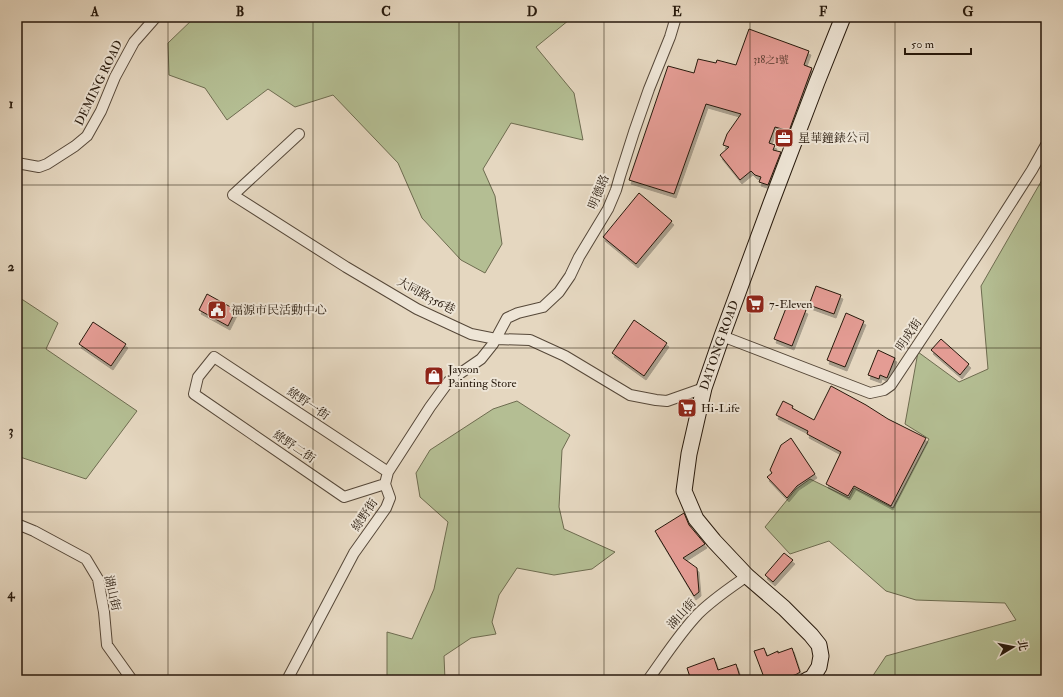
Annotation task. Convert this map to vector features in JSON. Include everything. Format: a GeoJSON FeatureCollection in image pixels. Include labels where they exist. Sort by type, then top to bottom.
{"type":"FeatureCollection","features":[{"type":"Feature","properties":{"kind":"street","name":"DEMING ROAD"},"geometry":{"type":"LineString","coordinates":[[17,163],[39,167],[47,164],[75,146],[87,136],[101,111],[115,77],[134,42],[156,17]]}},
{"type":"Feature","properties":{"kind":"street","name":"明德路"},"geometry":{"type":"LineString","coordinates":[[496,339],[507,318],[518,313],[543,307],[559,292],[570,276],[582,252],[608,208],[616,190],[647,96],[670,37],[676,17]]}},
{"type":"Feature","properties":{"kind":"street","name":"DATONG ROAD"},"geometry":{"type":"LineString","coordinates":[[807,680],[812,678],[819,667],[821,656],[820,645],[784,608],[747,576],[714,541],[696,519],[684,491],[689,454],[704,388],[771,203],[843,17]]}},
{"type":"Feature","properties":{"kind":"street","name":"大同路356巷"},"geometry":{"type":"LineString","coordinates":[[298,134],[233,195],[346,267],[417,309],[471,334],[496,339],[530,340],[565,356],[630,394],[667,401],[704,388]]}},
{"type":"Feature","properties":{"kind":"street","name":"明成街"},"geometry":{"type":"LineString","coordinates":[[722,336],[870,393],[884,390],[891,385],[944,306],[1032,170],[1046,145]]}},
{"type":"Feature","properties":{"kind":"street","name":"綠野街"},"geometry":{"type":"LineString","coordinates":[[286,680],[354,553],[386,508],[390,498],[385,484],[388,472],[430,407],[449,381],[481,359],[496,339]]}},
{"type":"Feature","properties":{"kind":"street","name":"綠野一街"},"geometry":{"type":"LineString","coordinates":[[194,394],[198,377],[214,357],[388,472]]}},
{"type":"Feature","properties":{"kind":"street","name":"綠野二街"},"geometry":{"type":"LineString","coordinates":[[194,394],[344,497],[385,484]]}},
{"type":"Feature","properties":{"kind":"street","name":"湖山街"},"geometry":{"type":"LineString","coordinates":[[17,524],[34,531],[86,559],[98,579],[104,612],[107,645],[132,680]]}},
{"type":"Feature","properties":{"kind":"street","name":"湖山街"},"geometry":{"type":"LineString","coordinates":[[648,680],[673,644],[698,614],[721,594],[747,576]]}},
{"type":"Feature","properties":{"kind":"green space"},"geometry":{"type":"Polygon","coordinates":[[[195,17],[567,17],[569,20],[536,47],[574,93],[583,140],[511,123],[483,169],[495,196],[502,244],[485,273],[461,260],[422,218],[398,163],[333,95],[295,107],[268,89],[227,120],[205,88],[169,75],[168,43],[195,17]]]}},
{"type":"Feature","properties":{"kind":"green space"},"geometry":{"type":"Polygon","coordinates":[[[1046,173],[1046,680],[870,680],[886,656],[1016,620],[1005,603],[916,600],[886,591],[829,541],[790,554],[765,527],[796,489],[810,479],[849,498],[854,488],[893,508],[929,439],[905,424],[918,352],[959,382],[988,369],[981,286],[1046,173]]]}},
{"type":"Feature","properties":{"kind":"green space"},"geometry":{"type":"Polygon","coordinates":[[[17,296],[58,323],[46,349],[137,411],[86,479],[17,456],[17,296]]]}},
{"type":"Feature","properties":{"kind":"green space"},"geometry":{"type":"Polygon","coordinates":[[[517,401],[570,435],[562,450],[559,507],[564,529],[615,552],[592,569],[554,575],[517,568],[499,595],[492,622],[496,634],[471,638],[444,656],[445,680],[387,680],[387,632],[412,639],[434,589],[448,522],[420,497],[416,473],[430,450],[493,409],[517,401]]]}},
{"type":"Feature","properties":{"kind":"building"},"geometry":{"type":"Polygon","coordinates":[[[749,29],[809,51],[804,65],[812,68],[789,131],[775,127],[769,143],[775,145],[773,150],[781,152],[768,185],[759,182],[761,177],[755,175],[751,171],[740,180],[720,155],[729,147],[723,145],[727,134],[741,114],[706,104],[674,194],[629,180],[668,66],[694,73],[698,59],[716,63],[717,60],[736,65],[749,29]]]}},
{"type":"Feature","properties":{"kind":"building"},"geometry":{"type":"Polygon","coordinates":[[[639,193],[672,221],[636,264],[603,237],[639,193]]]}},
{"type":"Feature","properties":{"kind":"building"},"geometry":{"type":"Polygon","coordinates":[[[816,286],[841,295],[834,314],[809,305],[816,286]]]}},
{"type":"Feature","properties":{"kind":"building","name":"福源市民活動中心"},"geometry":{"type":"Polygon","coordinates":[[[207,294],[236,310],[228,326],[199,310],[207,294]]]}},
{"type":"Feature","properties":{"kind":"building"},"geometry":{"type":"Polygon","coordinates":[[[788,303],[806,310],[792,346],[774,339],[788,303]]]}},
{"type":"Feature","properties":{"kind":"building"},"geometry":{"type":"Polygon","coordinates":[[[846,313],[864,321],[845,367],[827,360],[846,313]]]}},
{"type":"Feature","properties":{"kind":"building"},"geometry":{"type":"Polygon","coordinates":[[[634,320],[667,343],[644,376],[612,353],[634,320]]]}},
{"type":"Feature","properties":{"kind":"building"},"geometry":{"type":"Polygon","coordinates":[[[93,322],[126,344],[111,366],[79,344],[93,322]]]}},
{"type":"Feature","properties":{"kind":"building"},"geometry":{"type":"Polygon","coordinates":[[[941,339],[969,364],[960,375],[931,350],[941,339]]]}},
{"type":"Feature","properties":{"kind":"building"},"geometry":{"type":"Polygon","coordinates":[[[878,350],[895,358],[887,378],[880,375],[879,379],[868,375],[878,350]]]}},
{"type":"Feature","properties":{"kind":"building"},"geometry":{"type":"Polygon","coordinates":[[[831,386],[888,419],[926,438],[891,506],[854,486],[848,496],[826,484],[841,452],[807,434],[808,431],[776,415],[783,401],[793,406],[792,408],[814,420],[831,386]]]}},
{"type":"Feature","properties":{"kind":"building"},"geometry":{"type":"Polygon","coordinates":[[[791,438],[815,474],[797,486],[787,498],[767,477],[772,473],[770,470],[781,445],[791,438]]]}},
{"type":"Feature","properties":{"kind":"building"},"geometry":{"type":"Polygon","coordinates":[[[684,513],[689,525],[705,544],[683,558],[697,568],[699,592],[694,596],[655,531],[684,513]]]}},
{"type":"Feature","properties":{"kind":"building"},"geometry":{"type":"Polygon","coordinates":[[[784,553],[793,560],[773,582],[765,575],[784,553]]]}},
{"type":"Feature","properties":{"kind":"building"},"geometry":{"type":"Polygon","coordinates":[[[764,648],[767,656],[778,651],[778,653],[792,648],[800,672],[781,680],[765,680],[754,651],[764,648]]]}},
{"type":"Feature","properties":{"kind":"building"},"geometry":{"type":"Polygon","coordinates":[[[714,658],[718,670],[736,664],[741,680],[691,680],[687,668],[714,658]]]}},
{"type":"Feature","properties":{"kind":"place","name":"星華鐘錶公司"},"geometry":{"type":"Point","coordinates":[784,138]}},
{"type":"Feature","properties":{"kind":"place","name":"7-Eleven"},"geometry":{"type":"Point","coordinates":[755,304]}},
{"type":"Feature","properties":{"kind":"place","name":"福源市民活動中心"},"geometry":{"type":"Point","coordinates":[217,310]}},
{"type":"Feature","properties":{"kind":"place","name":"Jayson Painting Store"},"geometry":{"type":"Point","coordinates":[434,376]}},
{"type":"Feature","properties":{"kind":"place","name":"Hi-Life"},"geometry":{"type":"Point","coordinates":[687,408]}}]}
